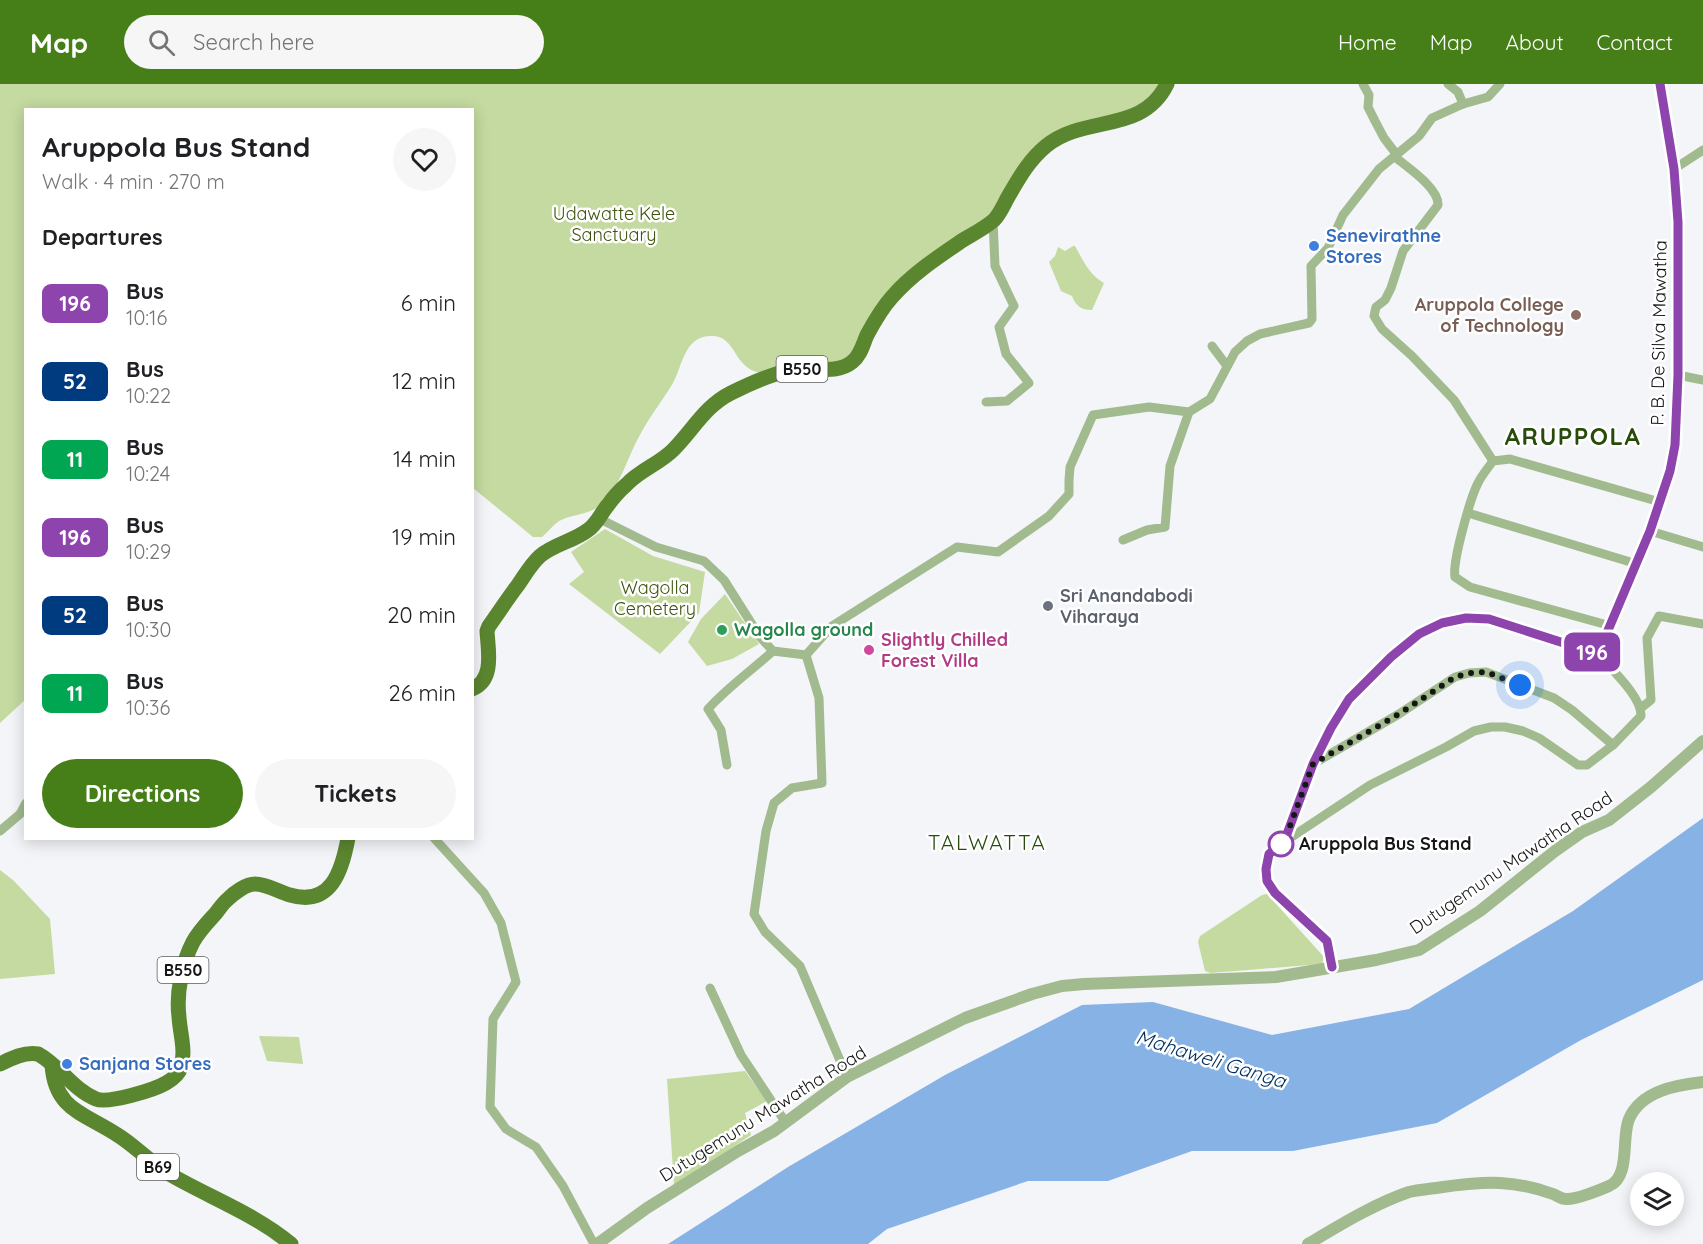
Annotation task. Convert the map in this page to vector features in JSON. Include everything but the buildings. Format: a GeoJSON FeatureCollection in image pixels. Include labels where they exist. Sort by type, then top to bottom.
{"type":"FeatureCollection","features":[{"type":"Feature","properties":{"kind":"main road","name":"B550"},"geometry":{"type":"LineString","coordinates":[[475,684],[486,676],[489,665],[487,631],[489,626],[532,565],[550,549],[593,526],[626,484],[674,449],[705,411],[721,398],[761,378],[793,369],[838,369],[853,362],[891,298],[904,284],[938,257],[993,220],[1022,173],[1047,145],[1079,128],[1123,120],[1136,115],[1159,97],[1167,84]]}},
{"type":"Feature","properties":{"kind":"main road","name":"B550"},"geometry":{"type":"LineString","coordinates":[[52,1065],[88,1095],[102,1100],[120,1098],[164,1085],[172,1079],[179,1072],[183,1054],[178,1014],[180,985],[186,957],[203,927],[227,899],[243,888],[255,884],[299,897],[315,897],[329,889],[337,878],[344,860],[348,840]]}},
{"type":"Feature","properties":{"kind":"main road"},"geometry":{"type":"LineString","coordinates":[[0,1064],[34,1053],[42,1056],[52,1065]]}},
{"type":"Feature","properties":{"kind":"main road","name":"B69"},"geometry":{"type":"LineString","coordinates":[[52,1065],[54,1085],[70,1106],[116,1133],[163,1170],[241,1210],[291,1244]]}},
{"type":"Feature","properties":{"kind":"street"},"geometry":{"type":"LineString","coordinates":[[1364,84],[1369,95],[1368,107],[1384,138],[1396,156],[1424,180],[1438,200],[1438,205],[1403,251],[1391,288],[1384,300],[1376,306],[1374,316],[1382,329],[1412,356],[1454,400],[1493,461]]}},
{"type":"Feature","properties":{"kind":"street"},"geometry":{"type":"LineString","coordinates":[[1448,84],[1458,92],[1463,104]]}},
{"type":"Feature","properties":{"kind":"street"},"geometry":{"type":"LineString","coordinates":[[1123,540],[1147,530],[1165,527],[1170,466],[1189,412],[1210,399],[1235,352],[1247,341],[1260,334],[1309,323],[1312,319],[1311,266],[1328,248],[1343,215],[1379,169],[1419,136],[1432,118],[1463,104],[1488,97],[1500,84]]}},
{"type":"Feature","properties":{"kind":"street","name":"P. B. De Silva Mawatha"},"geometry":{"type":"LineString","coordinates":[[1598,654],[1650,531],[1670,471],[1675,445],[1678,375],[1678,222],[1674,169],[1660,84]]}},
{"type":"Feature","properties":{"kind":"street"},"geometry":{"type":"LineString","coordinates":[[1674,169],[1703,150]]}},
{"type":"Feature","properties":{"kind":"street"},"geometry":{"type":"LineString","coordinates":[[986,402],[1007,402],[1029,383],[1006,354],[999,327],[1014,306],[995,266],[993,220]]}},
{"type":"Feature","properties":{"kind":"street"},"geometry":{"type":"LineString","coordinates":[[1212,346],[1227,366]]}},
{"type":"Feature","properties":{"kind":"street"},"geometry":{"type":"LineString","coordinates":[[1678,375],[1703,380]]}},
{"type":"Feature","properties":{"kind":"street"},"geometry":{"type":"LineString","coordinates":[[806,655],[832,627],[957,547],[998,552],[1049,516],[1069,494],[1070,467],[1093,415],[1149,407],[1189,412]]}},
{"type":"Feature","properties":{"kind":"street"},"geometry":{"type":"LineString","coordinates":[[1611,626],[1470,587],[1455,577],[1456,557],[1477,483],[1493,461],[1510,459],[1660,502]]}},
{"type":"Feature","properties":{"kind":"street"},"geometry":{"type":"LineString","coordinates":[[1468,513],[1637,564]]}},
{"type":"Feature","properties":{"kind":"street"},"geometry":{"type":"LineString","coordinates":[[598,518],[656,547],[704,561],[723,580],[760,637],[773,651],[806,655]]}},
{"type":"Feature","properties":{"kind":"street"},"geometry":{"type":"LineString","coordinates":[[1650,531],[1703,548]]}},
{"type":"Feature","properties":{"kind":"street"},"geometry":{"type":"LineString","coordinates":[[1641,708],[1651,700],[1647,638],[1659,616],[1703,624]]}},
{"type":"Feature","properties":{"kind":"street"},"geometry":{"type":"LineString","coordinates":[[1284,842],[1313,764],[1349,699],[1391,657],[1419,634],[1442,623],[1466,618],[1489,619],[1598,654],[1631,692],[1641,708],[1641,716],[1613,745],[1587,765],[1578,765],[1539,738],[1523,731],[1505,727],[1473,731],[1370,785],[1269,854],[1266,869],[1267,881],[1275,893],[1327,941],[1332,967]]}},
{"type":"Feature","properties":{"kind":"street"},"geometry":{"type":"LineString","coordinates":[[727,765],[721,730],[708,709],[726,689],[749,673],[773,651]]}},
{"type":"Feature","properties":{"kind":"street"},"geometry":{"type":"LineString","coordinates":[[806,655],[819,698],[822,783],[792,788],[774,803],[766,831],[754,914],[765,932],[800,966],[847,1077]]}},
{"type":"Feature","properties":{"kind":"street"},"geometry":{"type":"LineString","coordinates":[[1313,764],[1399,714],[1455,677],[1469,673],[1486,672],[1554,698],[1572,710],[1613,745]]}},
{"type":"Feature","properties":{"kind":"street","name":"Dutugemunu Mawatha Road"},"geometry":{"type":"LineString","coordinates":[[595,1244],[738,1151],[774,1131],[847,1077],[965,1018],[1032,994],[1062,986],[1084,984],[1276,977],[1376,960],[1419,950],[1480,911],[1582,832],[1609,820],[1703,741]]}},
{"type":"Feature","properties":{"kind":"street"},"geometry":{"type":"LineString","coordinates":[[0,831],[20,814],[24,807]]}},
{"type":"Feature","properties":{"kind":"street"},"geometry":{"type":"LineString","coordinates":[[436,840],[484,892],[501,923],[516,982],[493,1019],[490,1107],[506,1130],[536,1147],[563,1186],[595,1244]]}},
{"type":"Feature","properties":{"kind":"street"},"geometry":{"type":"LineString","coordinates":[[710,988],[741,1055],[786,1123]]}},
{"type":"Feature","properties":{"kind":"street"},"geometry":{"type":"LineString","coordinates":[[1308,1244],[1364,1212],[1411,1192],[1468,1184],[1499,1183],[1520,1185],[1563,1199],[1574,1199],[1612,1185],[1618,1180],[1622,1169],[1625,1130],[1636,1107],[1647,1098],[1667,1088],[1703,1083]]}},
{"type":"Feature","properties":{"kind":"green space","name":"Udawatte Kele Sanctuary"},"geometry":{"type":"Polygon","coordinates":[[[0,84],[1160,84],[1146,102],[1136,110],[1062,136],[979,227],[883,298],[852,351],[843,361],[762,373],[745,365],[725,340],[719,337],[710,336],[695,341],[685,353],[673,383],[648,420],[618,481],[607,498],[591,511],[559,521],[542,537],[533,537],[474,489],[474,108],[24,108],[24,701],[0,723],[0,84]]]}},
{"type":"Feature","properties":{"kind":"green space"},"geometry":{"type":"Polygon","coordinates":[[[1073,246],[1090,271],[1104,283],[1092,310],[1079,307],[1072,296],[1061,291],[1049,262],[1055,256],[1058,247],[1065,251],[1073,246]]]}},
{"type":"Feature","properties":{"kind":"green space","name":"Wagolla Cemetery"},"geometry":{"type":"Polygon","coordinates":[[[605,529],[653,556],[705,572],[699,613],[660,654],[569,584],[584,572],[571,552],[605,529]]]}},
{"type":"Feature","properties":{"kind":"green space","name":"Wagolla ground"},"geometry":{"type":"Polygon","coordinates":[[[725,594],[759,644],[732,659],[707,666],[688,642],[701,619],[725,594]]]}},
{"type":"Feature","properties":{"kind":"green space"},"geometry":{"type":"Polygon","coordinates":[[[0,870],[14,881],[50,919],[55,974],[0,979],[0,870]]]}},
{"type":"Feature","properties":{"kind":"green space"},"geometry":{"type":"Polygon","coordinates":[[[1267,894],[1324,957],[1322,964],[1211,973],[1205,971],[1198,942],[1200,936],[1262,895],[1267,894]]]}},
{"type":"Feature","properties":{"kind":"green space"},"geometry":{"type":"Polygon","coordinates":[[[259,1036],[299,1037],[303,1064],[267,1061],[259,1036]]]}},
{"type":"Feature","properties":{"kind":"green space"},"geometry":{"type":"Polygon","coordinates":[[[745,1071],[767,1101],[745,1113],[751,1135],[674,1186],[667,1079],[745,1071]]]}},
{"type":"Feature","properties":{"kind":"water","name":"Mahaweli Ganga"},"geometry":{"type":"Polygon","coordinates":[[[1703,818],[1703,980],[1581,1040],[1437,1123],[1293,1151],[1192,1151],[1108,1181],[1028,1181],[887,1229],[868,1244],[668,1244],[788,1167],[945,1075],[1082,1005],[1153,1002],[1272,1035],[1409,1009],[1573,911],[1703,818]]]}},
{"type":"Feature","properties":{"kind":"bus line","name":"196"},"geometry":{"type":"LineString","coordinates":[[1332,967],[1327,941],[1275,893],[1267,881],[1266,869],[1269,854],[1284,842],[1313,764],[1349,699],[1391,657],[1419,634],[1442,623],[1466,618],[1489,619],[1598,654],[1650,531],[1670,471],[1675,445],[1678,375],[1678,222],[1674,169],[1660,84]]}},
{"type":"Feature","properties":{"kind":"place","name":"Senevirathne Stores"},"geometry":{"type":"Point","coordinates":[1314,246]}},
{"type":"Feature","properties":{"kind":"place","name":"Aruppola College of Technology"},"geometry":{"type":"Point","coordinates":[1576,315]}},
{"type":"Feature","properties":{"kind":"place","name":"Sri Anandabodi Viharaya"},"geometry":{"type":"Point","coordinates":[1048,606]}},
{"type":"Feature","properties":{"kind":"place","name":"Wagolla ground"},"geometry":{"type":"Point","coordinates":[722,630]}},
{"type":"Feature","properties":{"kind":"place","name":"Slightly Chilled Forest Villa"},"geometry":{"type":"Point","coordinates":[869,650]}},
{"type":"Feature","properties":{"kind":"place","name":"Aruppola Bus Stand"},"geometry":{"type":"Point","coordinates":[1281,844]}},
{"type":"Feature","properties":{"kind":"place","name":"Sanjana Stores"},"geometry":{"type":"Point","coordinates":[67,1064]}},
{"type":"Feature","properties":{"kind":"district","name":"ARUPPOLA"},"geometry":{"type":"Point","coordinates":[1573,437]}},
{"type":"Feature","properties":{"kind":"district","name":"TALWATTA"},"geometry":{"type":"Point","coordinates":[987,843]}},
{"type":"Feature","properties":{"kind":"route"},"geometry":{"type":"LineString","coordinates":[[1281,844],[1284,842],[1313,764],[1399,714],[1455,677],[1486,672],[1520,685]]}}]}
